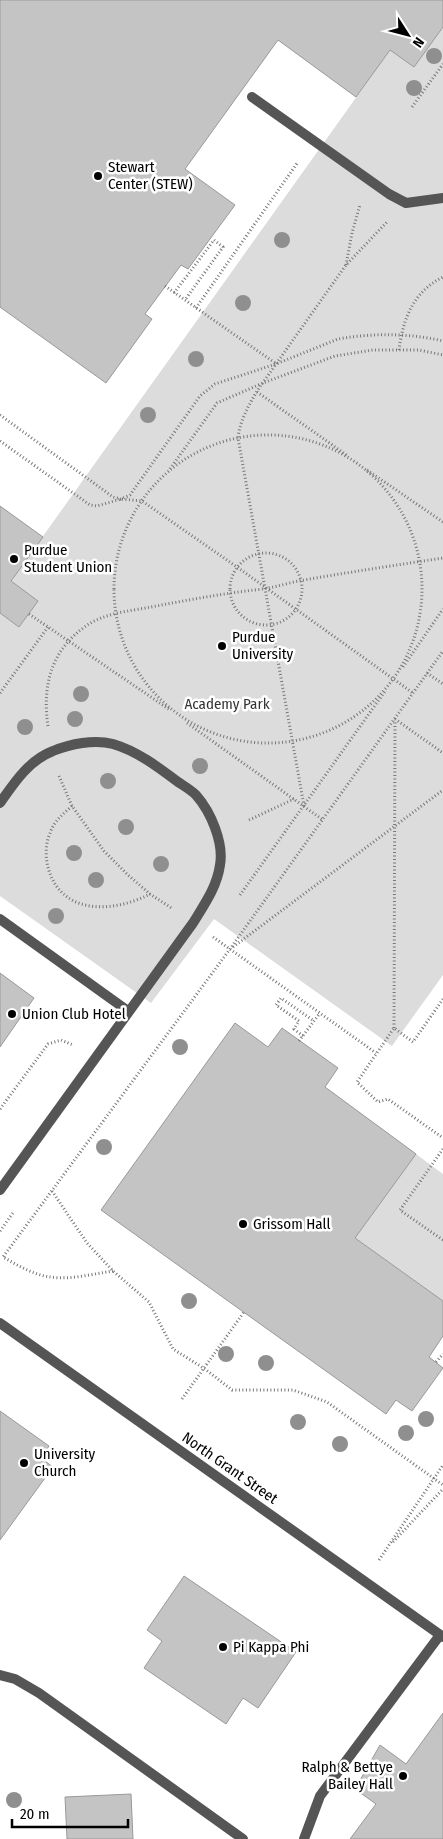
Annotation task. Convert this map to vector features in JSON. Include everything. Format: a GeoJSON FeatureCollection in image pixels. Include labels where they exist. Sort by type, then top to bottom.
{"type":"FeatureCollection","features":[{"type":"Feature","properties":{"kind":"street"},"geometry":{"type":"LineString","coordinates":[[252,98],[368,180],[406,203],[443,198]]}},
{"type":"Feature","properties":{"kind":"street"},"geometry":{"type":"LineString","coordinates":[[0,803],[20,776],[32,764],[52,751],[82,743],[112,744],[149,760],[196,795],[209,812],[218,836],[221,864],[210,896],[0,1190]]}},
{"type":"Feature","properties":{"kind":"street"},"geometry":{"type":"LineString","coordinates":[[0,919],[128,1011]]}},
{"type":"Feature","properties":{"kind":"street","name":"North Grant Street"},"geometry":{"type":"LineString","coordinates":[[0,1323],[441,1636]]}},
{"type":"Feature","properties":{"kind":"street"},"geometry":{"type":"LineString","coordinates":[[304,1839],[320,1796],[441,1636]]}},
{"type":"Feature","properties":{"kind":"street"},"geometry":{"type":"LineString","coordinates":[[0,1675],[15,1679],[39,1693],[243,1839]]}},
{"type":"Feature","properties":{"kind":"path"},"geometry":{"type":"LineString","coordinates":[[412,107],[443,64]]}},
{"type":"Feature","properties":{"kind":"path"},"geometry":{"type":"LineString","coordinates":[[196,308],[313,141]]}},
{"type":"Feature","properties":{"kind":"path"},"geometry":{"type":"LineString","coordinates":[[346,265],[352,233],[368,180]]}},
{"type":"Feature","properties":{"kind":"path"},"geometry":{"type":"LineString","coordinates":[[304,806],[238,438],[239,426],[257,391],[346,265],[406,203]]}},
{"type":"Feature","properties":{"kind":"path"},"geometry":{"type":"LineString","coordinates":[[174,293],[214,240],[223,247],[185,300]]}},
{"type":"Feature","properties":{"kind":"path"},"geometry":{"type":"LineString","coordinates":[[399,350],[407,313],[421,294],[443,277]]}},
{"type":"Feature","properties":{"kind":"path"},"geometry":{"type":"LineString","coordinates":[[165,286],[276,364]]}},
{"type":"Feature","properties":{"kind":"path"},"geometry":{"type":"LineString","coordinates":[[0,440],[90,505],[97,506],[130,495],[200,396],[206,389],[215,384],[276,364],[338,339],[401,334],[443,341]]}},
{"type":"Feature","properties":{"kind":"path"},"geometry":{"type":"LineString","coordinates":[[168,472],[201,450],[238,438],[270,434],[303,438],[332,449],[362,466],[391,496],[409,525],[421,561],[423,603],[413,643],[394,680],[366,709],[332,730],[292,744],[255,743],[216,735],[181,718],[157,697],[137,672],[124,644],[116,613],[115,570],[124,534],[142,501],[168,472],[218,403],[263,383],[335,356],[373,350],[419,350],[443,355]]}},
{"type":"Feature","properties":{"kind":"path"},"geometry":{"type":"LineString","coordinates":[[257,391],[443,522]]}},
{"type":"Feature","properties":{"kind":"path"},"geometry":{"type":"LineString","coordinates":[[0,415],[113,497],[142,501],[413,693]]}},
{"type":"Feature","properties":{"kind":"path"},"geometry":{"type":"LineString","coordinates":[[266,553],[282,556],[294,566],[301,581],[302,593],[296,610],[288,619],[272,625],[257,625],[243,618],[233,606],[230,592],[231,578],[237,567],[246,558],[258,554],[266,553]]}},
{"type":"Feature","properties":{"kind":"path"},"geometry":{"type":"LineString","coordinates":[[376,1053],[150,894],[104,851],[72,806],[59,775],[52,751],[46,714],[47,687],[53,662],[67,640],[87,624],[116,613],[230,592],[265,588],[443,558]]}},
{"type":"Feature","properties":{"kind":"path"},"geometry":{"type":"LineString","coordinates":[[29,614],[181,718],[323,820]]}},
{"type":"Feature","properties":{"kind":"path"},"geometry":{"type":"LineString","coordinates":[[0,693],[48,627]]}},
{"type":"Feature","properties":{"kind":"path"},"geometry":{"type":"LineString","coordinates":[[113,1271],[81,1276],[50,1277],[22,1268],[3,1257],[230,949],[443,651]]}},
{"type":"Feature","properties":{"kind":"path"},"geometry":{"type":"LineString","coordinates":[[428,674],[443,684]]}},
{"type":"Feature","properties":{"kind":"path"},"geometry":{"type":"LineString","coordinates":[[395,719],[443,753]]}},
{"type":"Feature","properties":{"kind":"path"},"geometry":{"type":"LineString","coordinates":[[395,719],[394,1028],[357,1082],[378,1102],[388,1099],[443,1138]]}},
{"type":"Feature","properties":{"kind":"path"},"geometry":{"type":"LineString","coordinates":[[230,949],[443,790]]}},
{"type":"Feature","properties":{"kind":"path"},"geometry":{"type":"LineString","coordinates":[[249,820],[294,799]]}},
{"type":"Feature","properties":{"kind":"path"},"geometry":{"type":"LineString","coordinates":[[72,806],[58,818],[50,833],[46,853],[52,879],[61,892],[74,902],[87,906],[109,906],[135,902],[150,894]]}},
{"type":"Feature","properties":{"kind":"path"},"geometry":{"type":"LineString","coordinates":[[303,1036],[294,1029],[299,1021],[276,1005],[281,998],[314,1021]]}},
{"type":"Feature","properties":{"kind":"path"},"geometry":{"type":"LineString","coordinates":[[394,1028],[413,1042],[443,999]]}},
{"type":"Feature","properties":{"kind":"path"},"geometry":{"type":"LineString","coordinates":[[300,1041],[320,1013]]}},
{"type":"Feature","properties":{"kind":"path"},"geometry":{"type":"LineString","coordinates":[[0,1109],[48,1044],[61,1040],[70,1043],[94,1059]]}},
{"type":"Feature","properties":{"kind":"path"},"geometry":{"type":"LineString","coordinates":[[443,1149],[400,1210],[443,1240]]}},
{"type":"Feature","properties":{"kind":"path"},"geometry":{"type":"LineString","coordinates":[[52,1192],[87,1243],[113,1271],[150,1302],[173,1349],[205,1369],[232,1390],[293,1390],[327,1402],[433,1479],[443,1487],[388,1548],[433,1479],[443,1465]]}},
{"type":"Feature","properties":{"kind":"path"},"geometry":{"type":"LineString","coordinates":[[182,1399],[244,1312]]}},
{"type":"Feature","properties":{"kind":"path"},"geometry":{"type":"LineString","coordinates":[[436,1362],[443,1354]]}},
{"type":"Feature","properties":{"kind":"green space","name":"Academy Park"},"geometry":{"type":"Polygon","coordinates":[[[443,27],[443,975],[392,1046],[214,919],[151,1003],[0,896],[0,613],[19,627],[38,601],[11,581],[390,50],[414,67],[443,27]]]}},
{"type":"Feature","properties":{"kind":"green space"},"geometry":{"type":"Polygon","coordinates":[[[416,1154],[443,1174],[443,1301],[355,1238],[416,1154]]]}},
{"type":"Feature","properties":{"kind":"building","name":"Stewart Center (STEW)"},"geometry":{"type":"Polygon","coordinates":[[[0,0],[443,0],[443,27],[414,67],[390,50],[356,97],[278,40],[185,169],[235,205],[188,269],[181,265],[145,314],[152,319],[106,383],[0,307],[0,0]]]}},
{"type":"Feature","properties":{"kind":"building","name":"Purdue Student Union"},"geometry":{"type":"Polygon","coordinates":[[[0,506],[43,537],[11,581],[38,601],[19,627],[0,613],[0,506]]]}},
{"type":"Feature","properties":{"kind":"building","name":"Union Club Hotel"},"geometry":{"type":"Polygon","coordinates":[[[0,973],[34,998],[0,1047],[0,973]]]}},
{"type":"Feature","properties":{"kind":"building","name":"Grissom Hall"},"geometry":{"type":"Polygon","coordinates":[[[235,1023],[268,1047],[282,1028],[338,1068],[325,1087],[416,1154],[355,1238],[443,1301],[443,1336],[429,1357],[443,1368],[412,1411],[396,1400],[386,1414],[101,1210],[235,1023]]]}},
{"type":"Feature","properties":{"kind":"building","name":"University Church"},"geometry":{"type":"Polygon","coordinates":[[[0,1411],[49,1446],[41,1458],[53,1467],[0,1540],[0,1411]]]}},
{"type":"Feature","properties":{"kind":"building","name":"Pi Kappa Phi"},"geometry":{"type":"Polygon","coordinates":[[[184,1576],[296,1652],[258,1708],[243,1698],[226,1724],[144,1668],[162,1641],[147,1630],[184,1576]]]}},
{"type":"Feature","properties":{"kind":"building","name":"Ralph & Bettye Bailey Hall"},"geometry":{"type":"Polygon","coordinates":[[[443,1713],[443,1839],[350,1839],[376,1804],[355,1789],[380,1745],[406,1764],[443,1713]]]}},
{"type":"Feature","properties":{"kind":"building"},"geometry":{"type":"Polygon","coordinates":[[[131,1794],[133,1839],[67,1839],[65,1797],[131,1794]]]}},
{"type":"Feature","properties":{"kind":"place","name":"Stewart Center (STEW)"},"geometry":{"type":"Point","coordinates":[98,176]}},
{"type":"Feature","properties":{"kind":"place","name":"Purdue Student Union"},"geometry":{"type":"Point","coordinates":[14,559]}},
{"type":"Feature","properties":{"kind":"place","name":"Purdue University"},"geometry":{"type":"Point","coordinates":[222,646]}},
{"type":"Feature","properties":{"kind":"place","name":"Union Club Hotel"},"geometry":{"type":"Point","coordinates":[12,1014]}},
{"type":"Feature","properties":{"kind":"place","name":"Grissom Hall"},"geometry":{"type":"Point","coordinates":[243,1224]}},
{"type":"Feature","properties":{"kind":"place","name":"University Church"},"geometry":{"type":"Point","coordinates":[24,1463]}},
{"type":"Feature","properties":{"kind":"place","name":"Pi Kappa Phi"},"geometry":{"type":"Point","coordinates":[223,1647]}},
{"type":"Feature","properties":{"kind":"place","name":"Ralph & Bettye Bailey Hall"},"geometry":{"type":"Point","coordinates":[403,1776]}}]}
